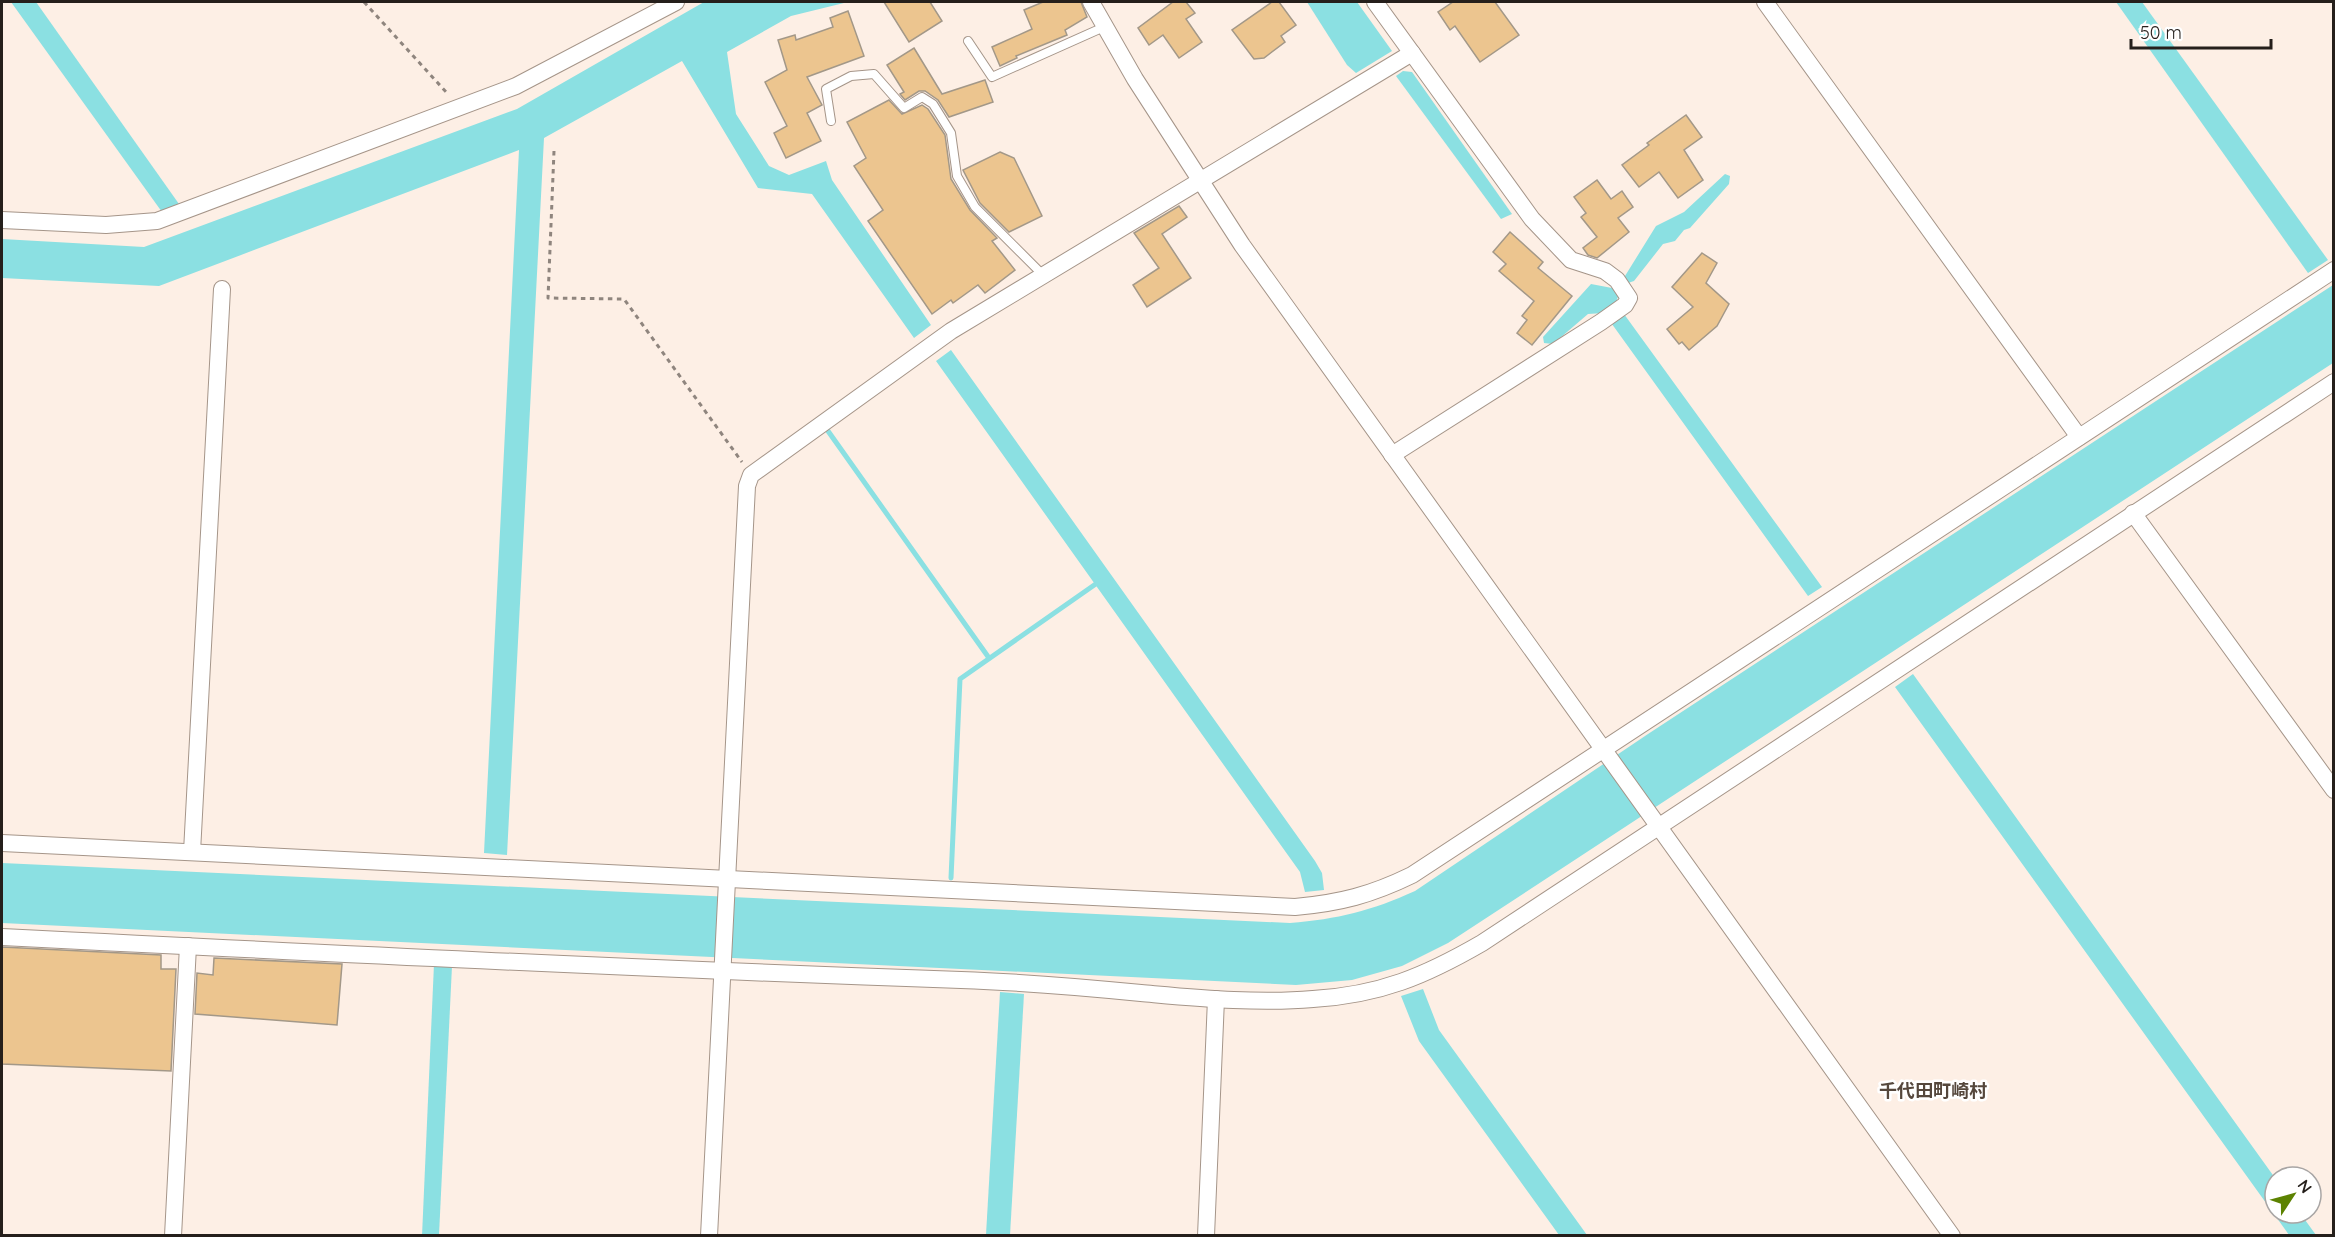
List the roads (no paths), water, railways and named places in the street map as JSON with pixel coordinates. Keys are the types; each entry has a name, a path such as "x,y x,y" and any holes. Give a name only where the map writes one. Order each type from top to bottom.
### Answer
{"street":[{"path":"2,220 106,225 156,221 516,86 676,2"},
{"path":"1091,2 1135,79 1242,245 1952,1236"},
{"path":"1375,2 1532,219 1571,260 1605,271 1622,292 1601,322 1392,455"},
{"path":"1765,2 2079,437"},
{"path":"709,1236 747,486 751,475 951,330 1412,53"},
{"path":"2,843 726,884 1295,907 1337,903 1374,893 1412,875 1605,753 2334,270"},
{"path":"192,852 222,289"},
{"path":"2,937 722,967 1030,983 1216,999 1311,1000 1358,994 1400,984 1436,969 1482,943 1653,820 2334,382"},
{"path":"2133,513 2334,790"},
{"path":"173,1236 188,946"},
{"path":"1206,1236 1216,999"}],"lane":[{"path":"968,41 992,77 1104,27"},
{"path":"831,121 826,89 851,76 874,74 904,108 922,97 933,104 951,133 957,176 975,207 1042,274"}],"water":[{"path":"11,2 36,2 179,204 162,212"},
{"path":"704,2 848,2 791,16 727,52 736,114 769,166 789,175 826,161 832,180 931,325 914,338 812,194 758,188 682,61 544,138 507,855 484,853 519,150 159,286 2,278 2,239 144,247 517,109"},
{"path":"1307,2 1357,2 1392,51 1356,73 1347,65"},
{"path":"2116,2 2142,2 2328,260 2308,273"},
{"path":"1403,71 1412,72 1512,214 1501,219 1396,76"},
{"path":"1725,174 1730,176 1729,184 1690,228 1684,230 1675,241 1663,244 1634,281 1624,287 1616,303 1822,587 1808,596 1604,313 1588,314 1553,344 1544,343 1543,337 1591,284 1612,288 1625,276 1656,226 1684,212"},
{"path":"2333,285 2333,363 1448,943 1402,966 1352,980 1296,985 2,923 2,863 1290,923 1354,913 1415,891 1648,734"},
{"path":"951,350 1315,861 1322,873 1324,890 1305,892 1300,872 936,361"},
{"path":"1913,674 2266,1165 2263,1165 2263,1199 1895,687"},
{"path":"434,964 452,966 439,1235 422,1236"},
{"path":"1423,989 1439,1030 1587,1235 1559,1235 1419,1041 1401,996"},
{"path":"1000,992 1024,994 1010,1235 986,1235"},
{"path":"2282,1225 2309,1225 2316,1235 2289,1235"}],"waterway":[{"path":"828,431 989,658"},
{"path":"951,878 960,679 1100,581"}],"district":[{"name":"千代田町崎村","path":"1933,1091"}]}
